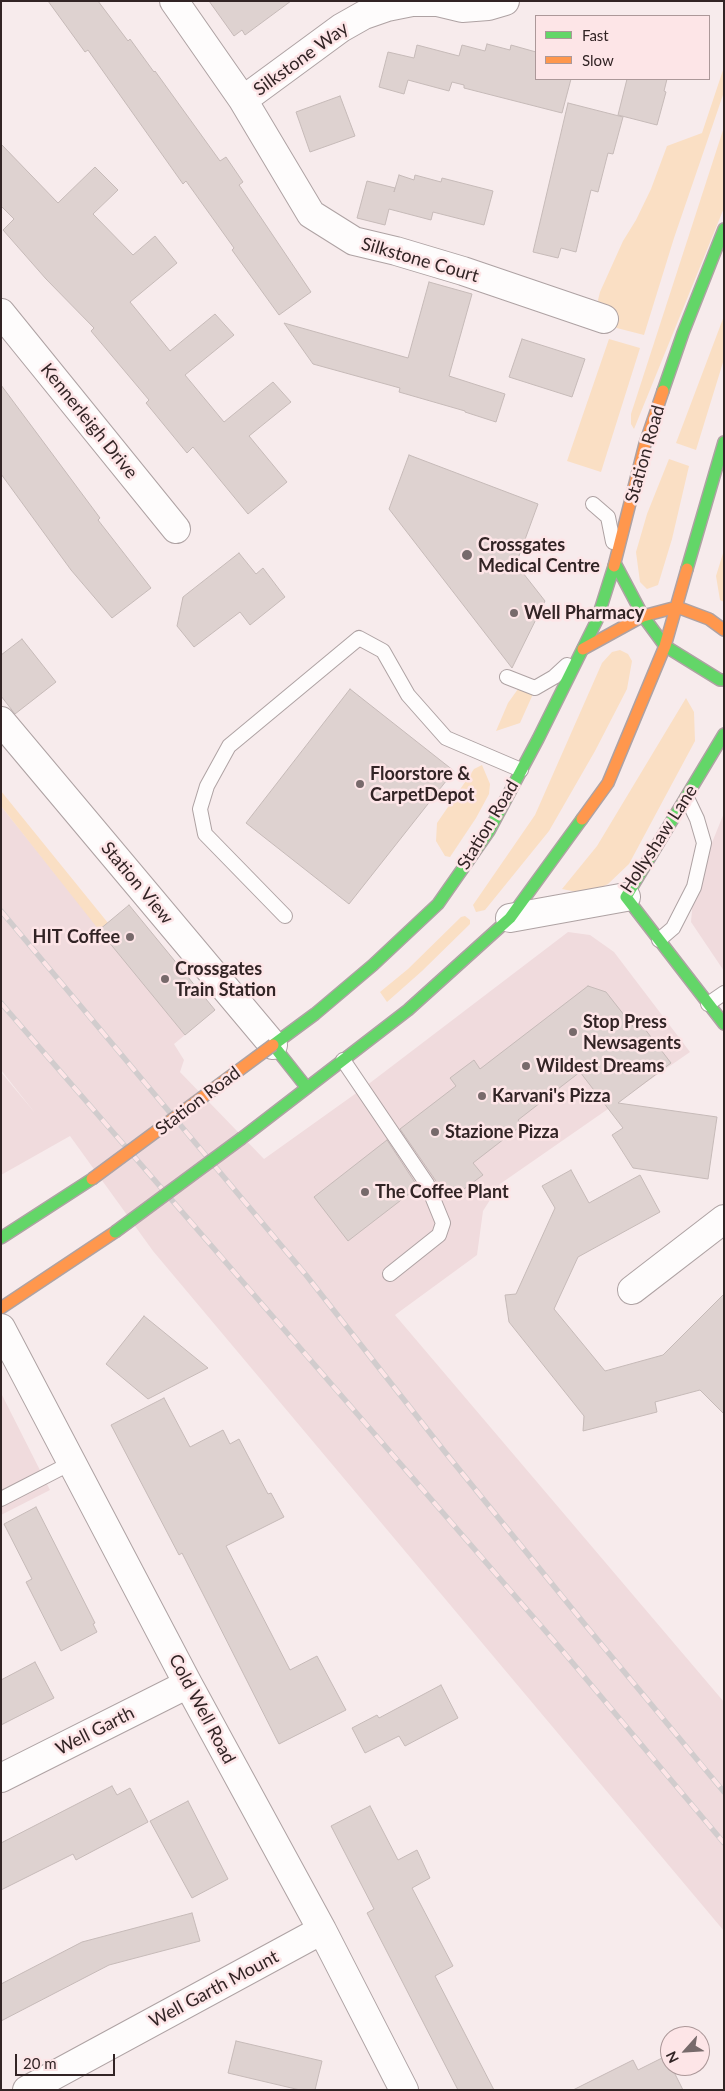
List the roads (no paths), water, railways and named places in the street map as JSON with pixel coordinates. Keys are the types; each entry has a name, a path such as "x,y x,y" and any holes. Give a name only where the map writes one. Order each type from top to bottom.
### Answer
{"main road":[{"name":"Station Road","path":"1,1238 92,1179 315,1014 373,965 438,904 489,831 598,620 615,563 645,444 683,333 724,229"},
{"path":"1,1308 115,1232 242,1138 408,1010 510,918 608,783 665,646 724,442"},
{"path":"615,563 643,616 665,646 720,680 724,680"},
{"path":"583,649 610,632 643,616 677,606 709,619 724,630"},
{"name":"Hollyshaw Lane","path":"626,897 724,734"},
{"path":"626,897 724,1024"},
{"path":"273,1046 307,1088"}],"street":[{"name":"Silkstone Court","path":"174,1 243,100 311,214 354,241 396,251 463,271 604,319"},
{"name":"Silkstone Way","path":"243,100 341,28 364,15 387,7 412,2 437,2 462,8 488,6 505,1"},
{"name":"Kennerleigh Drive","path":"1,313 176,529"},
{"name":"Station View","path":"1,721 273,1046"},
{"name":"Hollyshaw Lane","path":"510,918 626,897"},
{"path":"632,1290 724,1219"},
{"name":"Cold Well Road","path":"1,1328 188,1684 322,1930 404,2090"},
{"name":"Well Garth","path":"1,1778 188,1684"},
{"name":"Well Garth Mount","path":"26,2090 322,1930"}],"lane":[{"path":"593,504 608,517 612,532 615,563"},
{"path":"285,916 205,834 200,809 207,786 229,746 359,638 383,651 408,695 446,738 521,770"},
{"path":"507,677 536,688 554,677 583,649"},
{"path":"658,940 674,928 694,887 704,843 687,798"},
{"path":"708,1004 724,993"},
{"path":"343,1060 427,1184 443,1223 439,1234 390,1274"},
{"path":"1,1499 73,1462"}],"railway":[{"path":"1,911 306,1275 445,1452 724,1792"},
{"path":"1,1003 561,1649 724,1843"}],"place":[{"name":"Crossgates Medical Centre","path":"467,555"},
{"name":"Well Pharmacy","path":"514,613"},
{"name":"Floorstore & CarpetDepot","path":"360,784"},
{"name":"HIT Coffee","path":"130,937"},
{"name":"Crossgates Train Station","path":"165,979"},
{"name":"Stop Press Newsagents","path":"573,1032"},
{"name":"Wildest Dreams","path":"526,1066"},
{"name":"Karvani's Pizza","path":"482,1096"},
{"name":"Stazione Pizza","path":"435,1132"},
{"name":"The Coffee Plant","path":"365,1192"}]}
